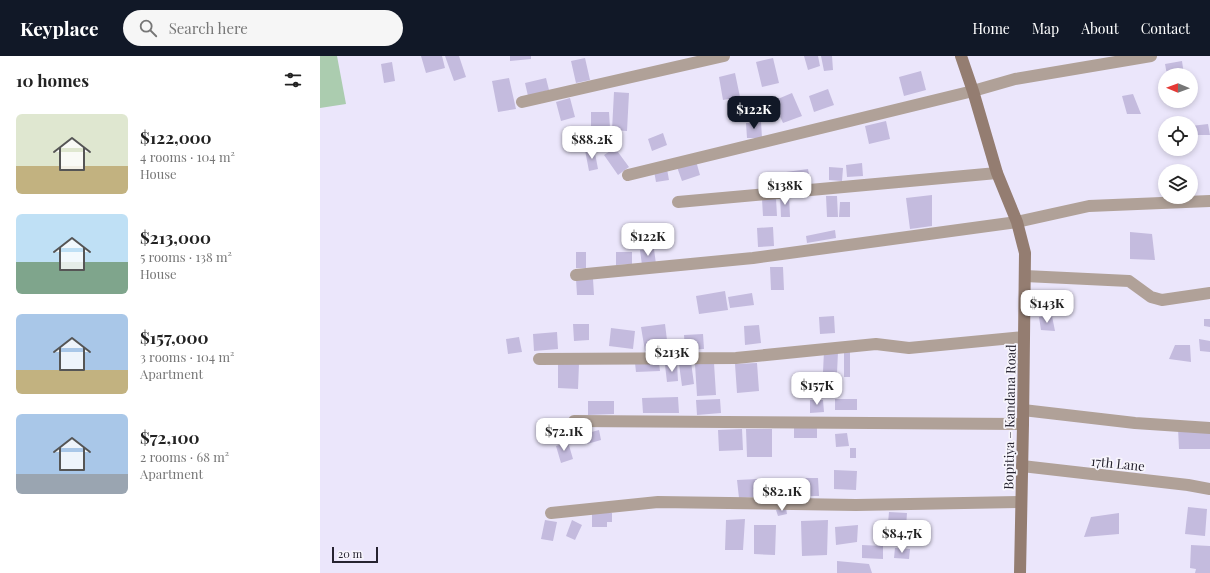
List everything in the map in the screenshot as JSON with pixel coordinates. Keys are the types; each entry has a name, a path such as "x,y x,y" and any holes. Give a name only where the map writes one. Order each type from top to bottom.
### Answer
{"street":[{"path":"522,102 724,56"},
{"name":"Bopitiya – Kandana Road","path":"961,56 1025,253 1020,573"},
{"path":"628,175 973,91 1015,79 1151,56"},
{"path":"678,202 998,172"},
{"path":"576,275 752,258 1016,222 1089,206 1210,201"},
{"path":"1025,276 1129,281 1151,297 1162,300 1210,293"},
{"path":"539,359 736,358 876,344 910,348 1024,337"},
{"path":"1023,410 1135,424 1210,428"},
{"path":"574,421 1023,424"},
{"name":"17th Lane","path":"1022,466 1188,485 1210,489"},
{"path":"551,513 658,502 856,505 1021,502"}],"green space":[{"path":"320,56 337,56 346,104 320,108"}],"building":[{"path":"421,56 442,56 445,68 426,73"},
{"path":"445,56 459,56 466,77 454,81"},
{"path":"510,56 531,56 531,59 510,61"},
{"path":"804,56 818,56 820,66 808,70"},
{"path":"821,56 832,56 833,70 824,71"},
{"path":"585,58 590,80 576,83 571,61"},
{"path":"773,58 779,83 762,87 756,62"},
{"path":"1182,61 1183,68 1166,68 1165,64"},
{"path":"392,62 395,81 384,83 381,64"},
{"path":"921,71 926,90 904,96 899,77"},
{"path":"735,73 740,97 723,100 719,77"},
{"path":"509,78 516,109 498,112 492,81"},
{"path":"546,78 549,90 528,96 525,83"},
{"path":"828,89 834,105 814,112 809,96"},
{"path":"614,92 629,93 627,131 612,130"},
{"path":"792,93 802,116 783,123 773,101"},
{"path":"1133,94 1141,114 1127,114 1122,96"},
{"path":"570,98 575,117 561,121 556,102"},
{"path":"591,112 609,112 610,128 591,128"},
{"path":"886,121 890,139 869,144 865,126"},
{"path":"761,122 762,138 747,138 746,123"},
{"path":"1208,124 1210,135 1198,135 1198,125"},
{"path":"663,133 667,145 652,151 648,139"},
{"path":"594,148 598,169 589,171 585,150"},
{"path":"615,148 629,167 618,175 604,155"},
{"path":"696,161 700,175 682,181 677,167"},
{"path":"862,163 863,176 847,177 846,165"},
{"path":"829,167 843,168 842,181 829,180"},
{"path":"667,169 669,180 656,182 654,171"},
{"path":"808,169 810,180 787,183 786,172"},
{"path":"780,195 789,195 790,217 781,217"},
{"path":"932,195 932,226 910,229 906,198"},
{"path":"826,196 837,196 838,217 827,217"},
{"path":"776,198 777,216 763,216 762,199"},
{"path":"840,202 850,202 850,217 839,217"},
{"path":"773,227 774,246 758,247 757,228"},
{"path":"835,230 836,238 807,243 806,236"},
{"path":"1130,232 1152,234 1155,260 1130,259"},
{"path":"654,249 656,264 642,265 640,250"},
{"path":"576,252 586,252 586,268 576,268"},
{"path":"616,252 632,252 632,264 616,265"},
{"path":"770,267 783,267 784,290 771,290"},
{"path":"576,279 593,279 594,295 577,295"},
{"path":"725,291 728,310 699,314 696,296"},
{"path":"752,293 754,305 730,308 728,297"},
{"path":"834,316 835,333 820,334 819,317"},
{"path":"1052,316 1055,331 1041,330 1039,317"},
{"path":"1204,319 1210,319 1210,327 1204,326"},
{"path":"573,324 589,324 589,340 574,341"},
{"path":"665,324 668,348 645,351 641,327"},
{"path":"759,325 761,343 745,345 744,326"},
{"path":"611,328 635,331 633,349 609,346"},
{"path":"557,332 558,349 534,351 533,334"},
{"path":"703,334 704,349 685,350 684,335"},
{"path":"519,337 522,352 508,354 506,339"},
{"path":"1199,339 1210,341 1210,352 1200,351"},
{"path":"1175,345 1190,345 1191,362 1169,359"},
{"path":"844,350 850,350 850,377 844,377"},
{"path":"824,351 838,352 837,373 823,372"},
{"path":"691,362 694,384 682,386 679,364"},
{"path":"635,363 659,363 660,371 636,372"},
{"path":"677,363 678,381 667,382 665,365"},
{"path":"714,363 716,395 697,396 695,364"},
{"path":"757,363 759,391 737,393 735,364"},
{"path":"558,364 579,364 578,389 558,388"},
{"path":"678,397 679,413 643,413 642,398"},
{"path":"720,399 721,413 697,415 696,400"},
{"path":"835,399 857,399 857,410 835,410"},
{"path":"810,400 823,400 824,412 810,413"},
{"path":"588,401 614,401 614,414 588,415"},
{"path":"817,427 817,438 794,438 794,428"},
{"path":"1178,428 1210,433 1210,449 1179,449"},
{"path":"742,429 743,450 719,451 718,430"},
{"path":"746,429 772,429 772,457 747,457"},
{"path":"599,430 601,440 587,444 584,434"},
{"path":"847,433 849,446 836,447 835,434"},
{"path":"568,442 573,459 561,463 556,446"},
{"path":"850,448 856,448 856,458 850,458"},
{"path":"834,470 857,471 856,490 834,489"},
{"path":"805,478 818,478 819,496 805,496"},
{"path":"757,479 758,489 753,489 754,497 739,498 737,480"},
{"path":"768,487 782,488 782,497 768,497"},
{"path":"1188,507 1207,509 1205,536 1185,534"},
{"path":"786,508 787,514 778,516 776,510"},
{"path":"889,512 907,513 905,542 893,541 893,535 887,534"},
{"path":"592,513 612,513 612,522 607,522 607,527 592,527"},
{"path":"1119,513 1119,534 1084,537 1091,517"},
{"path":"745,519 743,550 725,550 726,520"},
{"path":"545,520 557,522 553,541 541,539"},
{"path":"572,520 582,525 575,540 566,536"},
{"path":"828,520 827,555 802,556 801,521"},
{"path":"754,525 776,525 775,555 754,554"},
{"path":"858,525 857,542 836,545 835,527"},
{"path":"862,545 883,546 883,559 862,558"},
{"path":"1191,545 1210,546 1210,573 1195,573 1196,569 1190,568"},
{"path":"895,548 910,549 909,559 894,558"},
{"path":"837,561 869,564 872,573 837,573"}]}
